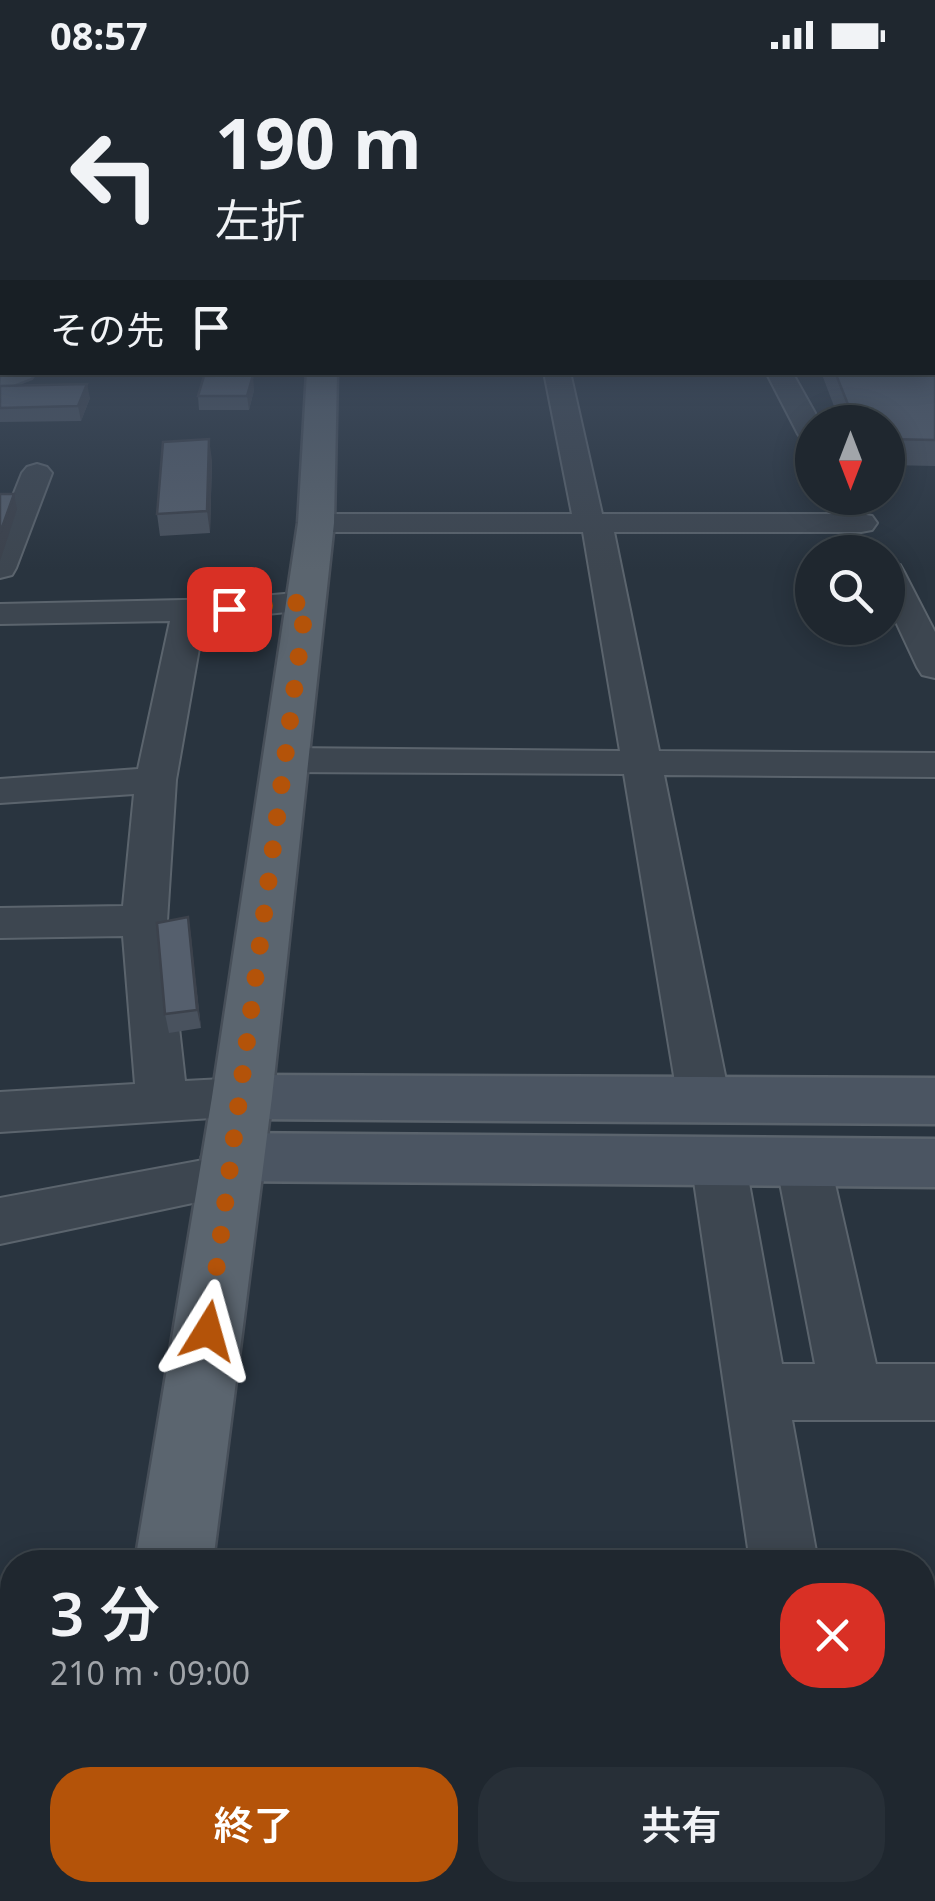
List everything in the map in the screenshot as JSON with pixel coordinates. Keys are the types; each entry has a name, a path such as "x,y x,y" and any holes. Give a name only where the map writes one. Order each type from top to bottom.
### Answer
{"main road":[{"path":"176,1550 242,1097 316,523 321,399"}],"street":[{"path":"564,399 644,763 704,1100"},
{"path":"0,568 37,473"},
{"path":"316,523 593,523 795,513"},
{"path":"0,614 189,610 306,602"},
{"path":"905,606 935,667"},
{"path":"162,1102 144,921 156,780 189,610"},
{"path":"286,760 935,765"},
{"path":"0,792 156,780"},
{"path":"0,924 144,921"},
{"path":"0,1112 242,1097 935,1101"},
{"path":"718,1162 782,1550"},
{"path":"802,1162 851,1392"},
{"path":"0,1220 232,1167 935,1163"},
{"path":"756,1392 935,1392"}],"building":[{"path":"0,399 81,399 78,406 0,408"},
{"path":"846,399 935,399 935,440 905,439 905,405 848,405"},
{"path":"209,439 207,511 157,514 163,442"},
{"path":"0,494 14,494 0,533"},
{"path":"188,917 197,1010 165,1014 157,923"}],"route":[{"path":"208,1331 306,602 229,609"}]}
